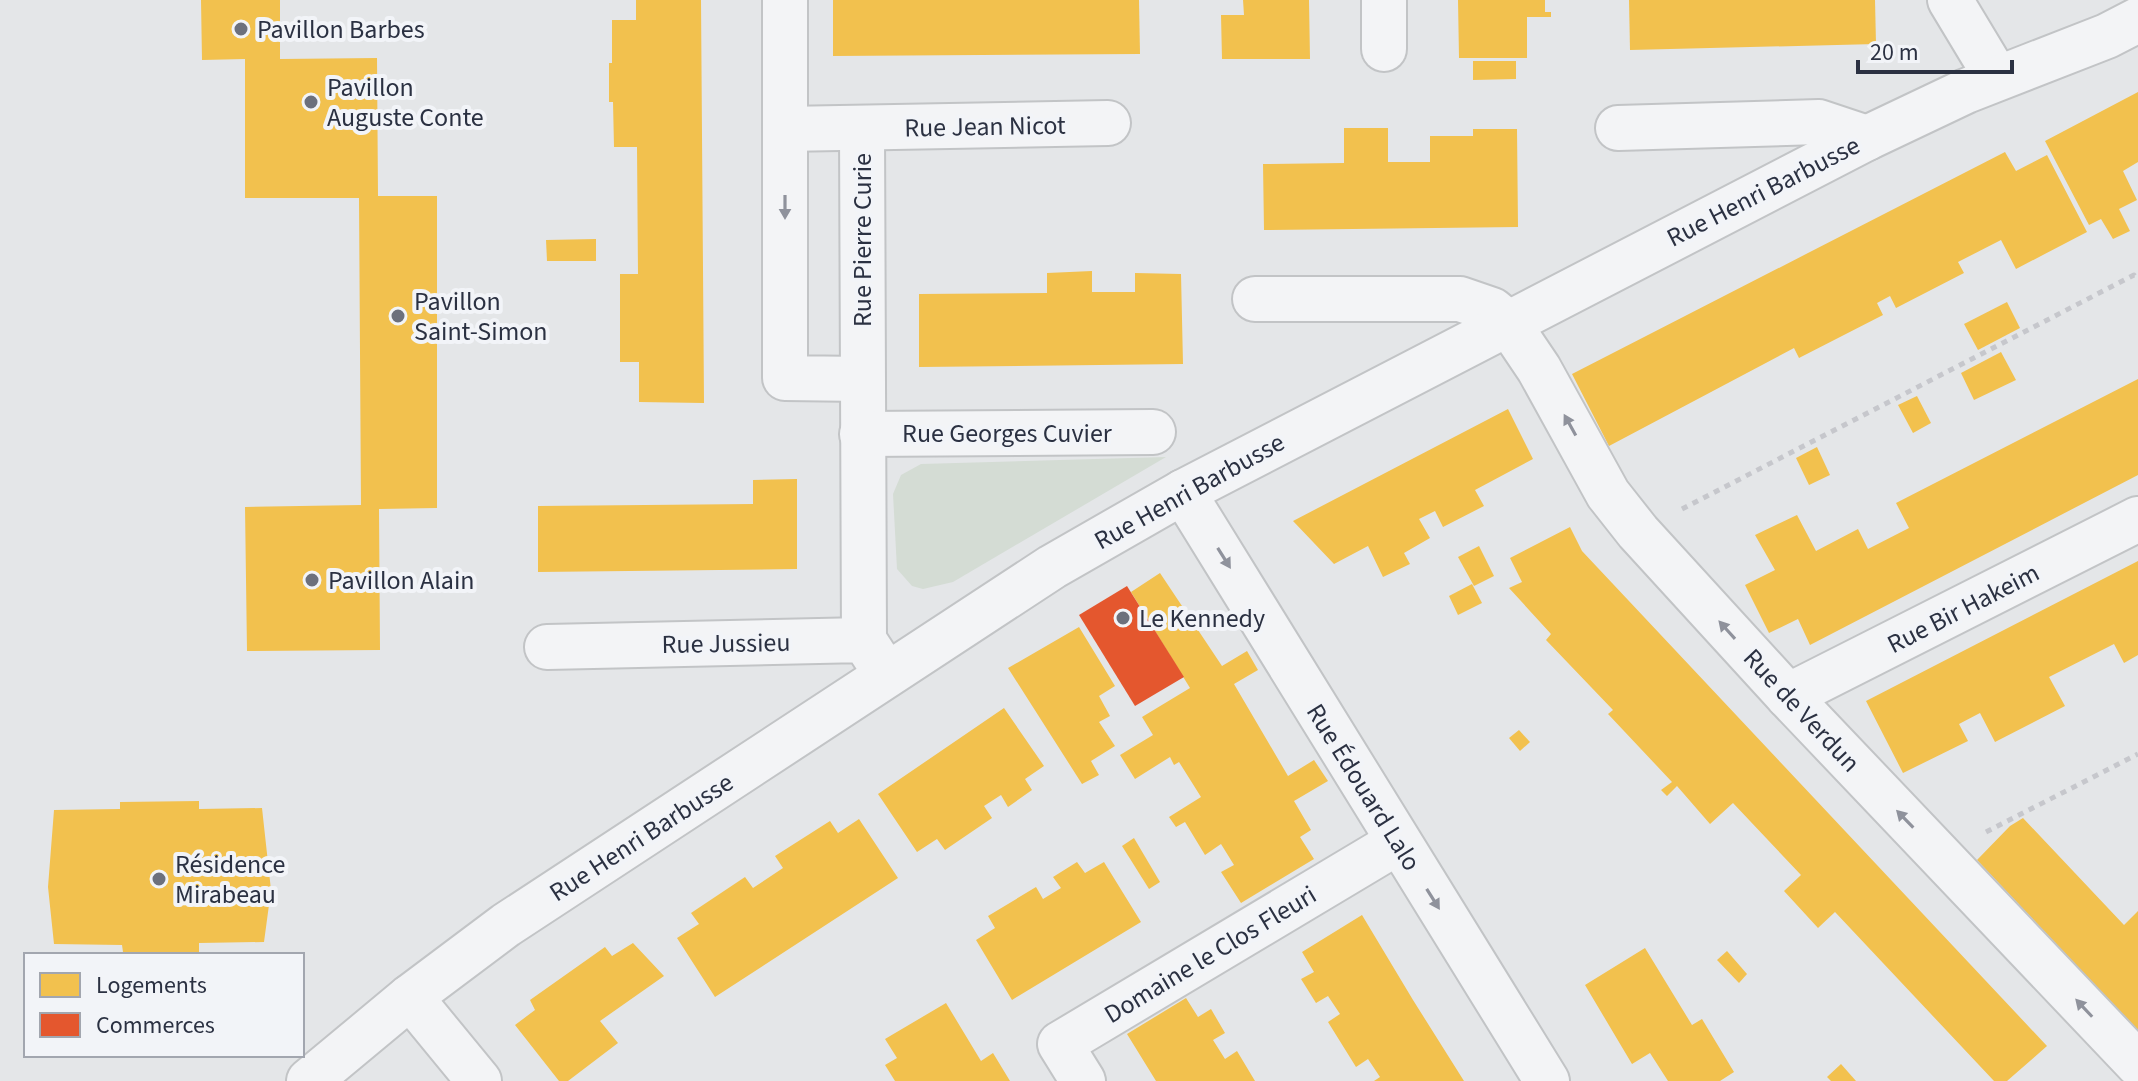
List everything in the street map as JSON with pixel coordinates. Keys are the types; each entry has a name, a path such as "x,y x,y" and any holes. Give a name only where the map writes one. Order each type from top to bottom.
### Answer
{"street":[{"path":"785,0 785,378 862,379"},
{"path":"1384,0 1384,49"},
{"path":"1950,0 1997,78"},
{"name":"Rue Henri Barbusse","path":"309,1081 410,997 506,925 875,657 1052,567 1183,492 1867,138 1997,78 2095,41 2138,20"},
{"path":"1618,128 1819,122 1867,138"},
{"name":"Rue Jean Nicot","path":"862,129 1108,123"},
{"name":"Rue Pierre Curie","path":"785,129 862,129 862,434 875,657"},
{"path":"1255,299 1460,299 1492,310 1508,323"},
{"name":"Rue de Verdun","path":"1508,323 1539,369 1608,494 1638,532 1788,696 2138,1064"},
{"name":"Rue Georges Cuvier","path":"862,434 1153,432"},
{"name":"Rue Édouard Lalo","path":"1183,492 1547,1081"},
{"name":"Rue Bir Hakeim","path":"1788,696 2138,519"},
{"name":"Rue Jussieu","path":"547,647 875,657"},
{"name":"Domaine le Clos Fleuri","path":"1083,1081 1060,1044 1398,842"},
{"path":"410,997 479,1081"}],"path":[{"path":"1638,532 2134,275 2138,280"},
{"path":"1940,856 2138,754"}],"shaded area":[{"path":"1166,457 953,582 923,589 912,586 897,569 893,494 901,475 921,464"}],"building: Logements":[{"path":"201,0 280,0 280,59 377,58 378,196 437,196 437,508 379,509 380,650 247,651 245,507 361,505 359,198 245,198 245,59 202,60"},
{"path":"636,0 701,0 704,403 639,402 639,362 620,362 620,274 638,274 637,147 614,147 609,63 612,63 612,20 636,20"},
{"path":"833,0 1139,0 1140,54 833,56"},
{"path":"1243,0 1309,0 1310,59 1222,59 1221,15 1244,15"},
{"path":"1458,0 1545,0 1545,12 1551,12 1551,17 1527,17 1527,58 1459,58"},
{"path":"1629,0 1875,0 1876,44 1630,50"},
{"path":"1473,61 1516,61 1516,79 1473,80"},
{"path":"2138,92 2138,162 2123,171 2137,200 2119,209 2130,231 2113,239 2101,219 2089,225 2045,141"},
{"path":"1344,128 1388,128 1388,162 1430,162 1430,136 1473,136 1473,129 1517,129 1518,227 1264,230 1263,164 1344,163"},
{"path":"2005,152 2016,171 2047,155 2087,232 2016,269 2001,240 1958,262 1964,273 1896,308 1890,296 1877,303 1883,315 1799,358 1794,348 1609,446 1572,374"},
{"path":"596,239 596,261 547,261 546,240"},
{"path":"1092,271 1092,292 1135,292 1135,273 1181,274 1183,364 919,367 919,294 1047,293 1047,273"},
{"path":"2007,302 2020,328 1978,350 1964,324"},
{"path":"2001,352 2016,380 1974,400 1961,373"},
{"path":"2138,379 2138,475 1810,645 1798,619 1769,633 1745,585 1775,570 1755,535 1797,515 1816,551 1858,529 1868,549 1909,528 1896,503"},
{"path":"1917,396 1931,423 1913,433 1898,405"},
{"path":"1508,409 1533,459 1475,490 1484,506 1443,527 1435,511 1419,519 1430,538 1404,553 1410,564 1383,577 1368,546 1334,564 1293,521"},
{"path":"1817,447 1830,475 1809,485 1796,458"},
{"path":"797,479 797,569 538,572 538,506 753,504 753,480"},
{"path":"1570,527 1582,551 2047,1046 2007,1081 1994,1081 1835,912 1818,928 1784,891 1801,875 1733,803 1710,824 1677,786 1667,796 1661,790 1672,782 1608,714 1613,710 1546,640 1551,634 1509,588 1522,582 1510,558"},
{"path":"1479,546 1494,576 1474,586 1458,557"},
{"path":"2138,561 2138,655 2124,663 2114,644 2049,677 2065,706 1995,742 1980,713 1959,724 1968,741 1903,773 1866,701"},
{"path":"1160,573 1222,666 1247,651 1258,670 1234,684 1288,776 1314,760 1328,781 1294,801 1311,830 1300,837 1314,859 1241,903 1221,872 1234,865 1221,844 1205,855 1185,822 1176,827 1169,817 1201,797 1179,762 1174,765 1170,757 1135,779 1120,755 1153,735 1142,717 1190,688 1131,592"},
{"path":"1472,584 1482,603 1458,615 1449,596"},
{"path":"1079,627 1115,686 1099,696 1110,716 1099,722 1115,746 1091,761 1099,775 1082,784 1008,668"},
{"path":"1004,708 1044,766 1025,779 1032,790 1008,807 1001,795 984,806 992,818 945,850 937,839 917,852 878,794"},
{"path":"1519,730 1530,742 1520,751 1509,738"},
{"name":"Résidence Mirabeau","path":"199,801 199,809 262,808 271,890 264,942 199,943 199,952 123,952 122,945 54,944 48,887 54,810 120,809 120,802"},
{"path":"2023,818 2124,925 2138,911 2138,1031 1977,860 2010,826"},
{"path":"859,819 898,878 715,997 677,938 699,924 691,913 745,877 753,888 783,868 775,856 830,821 838,833"},
{"path":"1134,838 1160,882 1149,889 1122,846"},
{"path":"1077,862 1085,873 1104,862 1141,922 1012,1000 976,940 995,928 988,916 1036,887 1043,899 1061,888 1053,877"},
{"path":"1362,915 1464,1081 1374,1081 1380,1077 1368,1059 1356,1067 1328,1022 1340,1014 1328,996 1316,1003 1301,979 1314,972 1302,952"},
{"path":"633,943 664,976 600,1021 618,1043 568,1081 559,1081 515,1025 535,1010 530,1000 605,947 612,956"},
{"path":"1645,948 1692,1025 1702,1019 1734,1072 1720,1081 1668,1081 1650,1053 1632,1064 1585,985"},
{"path":"1727,951 1747,974 1739,983 1717,960"},
{"path":"1186,998 1198,1017 1211,1009 1225,1033 1213,1040 1225,1059 1237,1051 1255,1081 1156,1081 1127,1034"},
{"path":"946,1003 981,1061 993,1053 1010,1081 895,1081 885,1065 897,1058 885,1039"},
{"path":"1841,1064 1856,1081 1831,1081 1827,1077"}],"building: Commerces":[{"path":"1127,586 1184,677 1135,706 1079,615"}],"place":[{"name":"Pavillon Barbes","path":"241,29"},
{"name":"Pavillon Auguste Conte","path":"311,102"},
{"name":"Pavillon Saint-Simon","path":"398,316"},
{"name":"Pavillon Alain","path":"312,580"},
{"name":"Le Kennedy","path":"1123,618"},
{"name":"Résidence Mirabeau","path":"159,879"}]}
